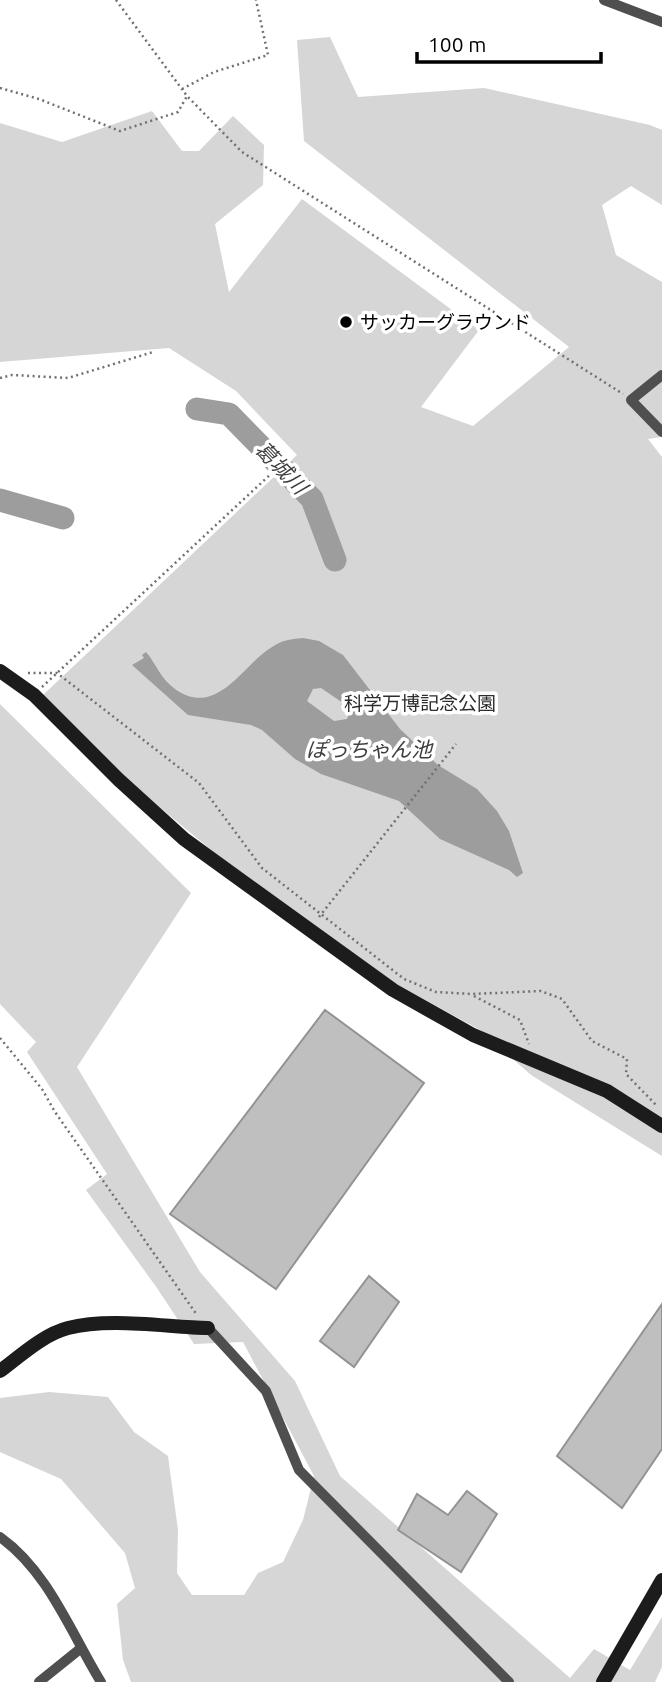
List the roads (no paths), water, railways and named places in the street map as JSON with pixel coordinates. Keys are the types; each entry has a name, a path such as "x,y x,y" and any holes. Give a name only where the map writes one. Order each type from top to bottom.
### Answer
{"street":[{"path":"604,0 662,22"},
{"path":"662,375 631,400 662,432"},
{"path":"0,671 34,695 157,816 310,931 430,1013 607,1091 662,1126"},
{"path":"0,1371 67,1328 100,1324 208,1328 266,1391 299,1470 509,1682"},
{"path":"0,1537 27,1559 43,1580 101,1682"},
{"path":"603,1682 662,1580"},
{"path":"39,1682 80,1649"}],"water":[{"name":"ぽっちゃん池","path":"303,638 319,641 343,655 400,729 438,765 477,789 497,811 509,831 523,873 517,877 509,870 440,839 399,801 321,774 295,759 262,730 251,725 188,715 132,665 144,658 142,655 146,652 162,676 175,689 190,697 204,697 228,686 261,655 276,645","holes":["321,688 346,705 349,714 347,719 334,721 307,701 313,689"]}],"waterway":[{"name":"葛城川","path":"197,409 229,414 312,499 335,560"},
{"name":"葛城川","path":"0,500 63,518"}],"place":[{"name":"サッカーグラウンド","path":"346,322"}],"park label":[{"name":"科学万博記念公園","path":"420,703"}]}
